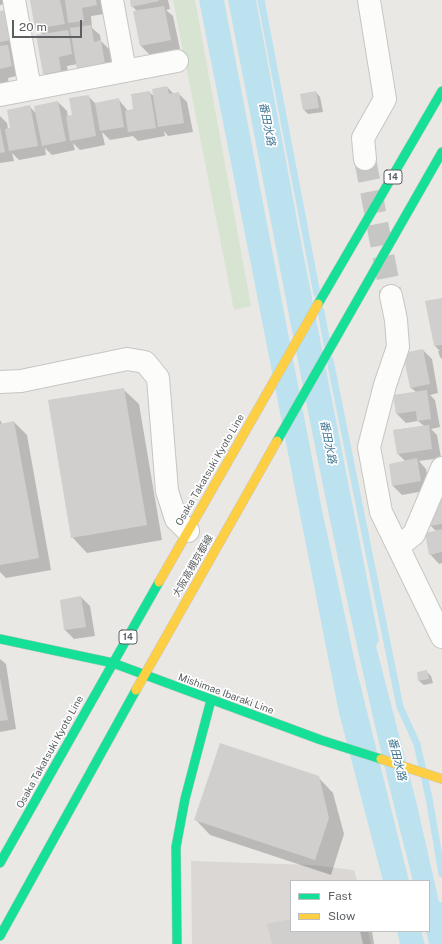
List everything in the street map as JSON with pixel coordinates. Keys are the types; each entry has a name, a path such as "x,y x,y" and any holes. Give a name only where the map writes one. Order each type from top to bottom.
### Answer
{"main road":[{"name":"Osaka Takatsuki Kyoto Line","path":"0,863 256,411 344,263 442,91"},
{"name":"大阪高槻京都線","path":"145,676 442,152"},
{"name":"Mishimae Ibaraki Line","path":"0,639 113,663 321,740 442,779"},
{"path":"0,936 145,676"},
{"path":"177,944 176,846 185,799 211,700"}],"street":[{"path":"14,0 30,89"},
{"path":"112,0 125,71"},
{"path":"365,159 363,138 385,99 369,0"},
{"path":"0,95 177,61"},
{"path":"391,296 396,320 398,347 384,385 369,446 381,512 398,547 433,605 442,637"},
{"path":"0,382 21,381 127,359 145,362 158,378 167,491 176,519 188,531"},
{"path":"398,547 414,534 442,468"}],"shaded area":[{"path":"191,861 312,865 354,870 357,880 290,880 290,932 368,932 371,944 192,944"}],"green space":[{"path":"173,0 195,0 251,306 234,310"}],"water":[{"path":"199,0 224,0 322,510 357,671 409,880 383,880 339,713"},
{"name":"番田水路","path":"228,0 256,0 302,247 379,640 376,646 417,805 439,902 442,902 442,944 429,944 426,932 430,932 430,880 413,880 386,772 337,552 292,332"},
{"path":"397,932 421,932 425,944 400,944"}],"building":[{"path":"30,0 60,0 65,24 35,29"},
{"path":"65,0 96,0 97,5 82,8 84,21 68,23"},
{"path":"130,0 159,0 159,1 131,7"},
{"path":"164,6 171,40 140,46 133,11"},
{"path":"5,10 11,40 0,42 0,11"},
{"path":"91,25 94,42 101,40 105,64 77,69 70,28"},
{"path":"68,30 72,54 59,57 61,71 43,74 36,35"},
{"path":"8,45 12,66 0,69 0,46"},
{"path":"167,86 169,94 179,92 184,123 158,127 152,89"},
{"path":"150,91 156,128 128,132 125,111 133,109 131,94"},
{"path":"316,91 319,108 303,110 300,94"},
{"path":"89,95 96,136 70,141 66,116 72,115 69,98"},
{"path":"119,98 124,127 100,131 95,103"},
{"path":"58,101 66,141 42,146 34,106"},
{"path":"30,105 38,146 9,151 5,129 10,128 7,110"},
{"path":"0,127 5,152 0,153"},
{"path":"442,298 442,345 434,346 425,301"},
{"path":"423,349 430,384 410,388 403,353"},
{"path":"124,388 147,525 71,538 48,400"},
{"path":"427,390 431,419 417,421 416,411 396,414 393,395"},
{"path":"14,421 39,558 0,565 0,424"},
{"path":"429,425 432,449 397,454 393,430"},
{"path":"417,458 421,481 392,486 389,464"},
{"path":"442,481 442,524 429,526"},
{"path":"442,529 442,552 429,555 425,533"},
{"path":"81,596 86,627 64,630 60,600"},
{"path":"427,670 429,679 418,681 417,672"},
{"path":"0,678 8,720 0,721"},
{"path":"220,743 319,776 329,818 315,860 194,820"},
{"path":"290,919 290,932 360,932 363,944 272,944 267,924"}],"waterway":[{"path":"261,0 317,294"},
{"path":"321,311 327,344"},
{"path":"330,360 400,707 417,744 429,798 442,874"}],"tunnel":[{"path":"365,159 391,296"}],"traffic: fast":[{"path":"318,304 442,91"},
{"path":"277,441 442,152"},
{"path":"0,863 159,582"},
{"path":"0,639 113,663 321,740 381,759"},
{"path":"0,936 136,690"},
{"path":"177,944 176,847 185,799 211,700"}],"traffic: slow":[{"path":"159,582 318,304"},
{"path":"136,690 277,441"},
{"path":"381,759 442,779"}]}
